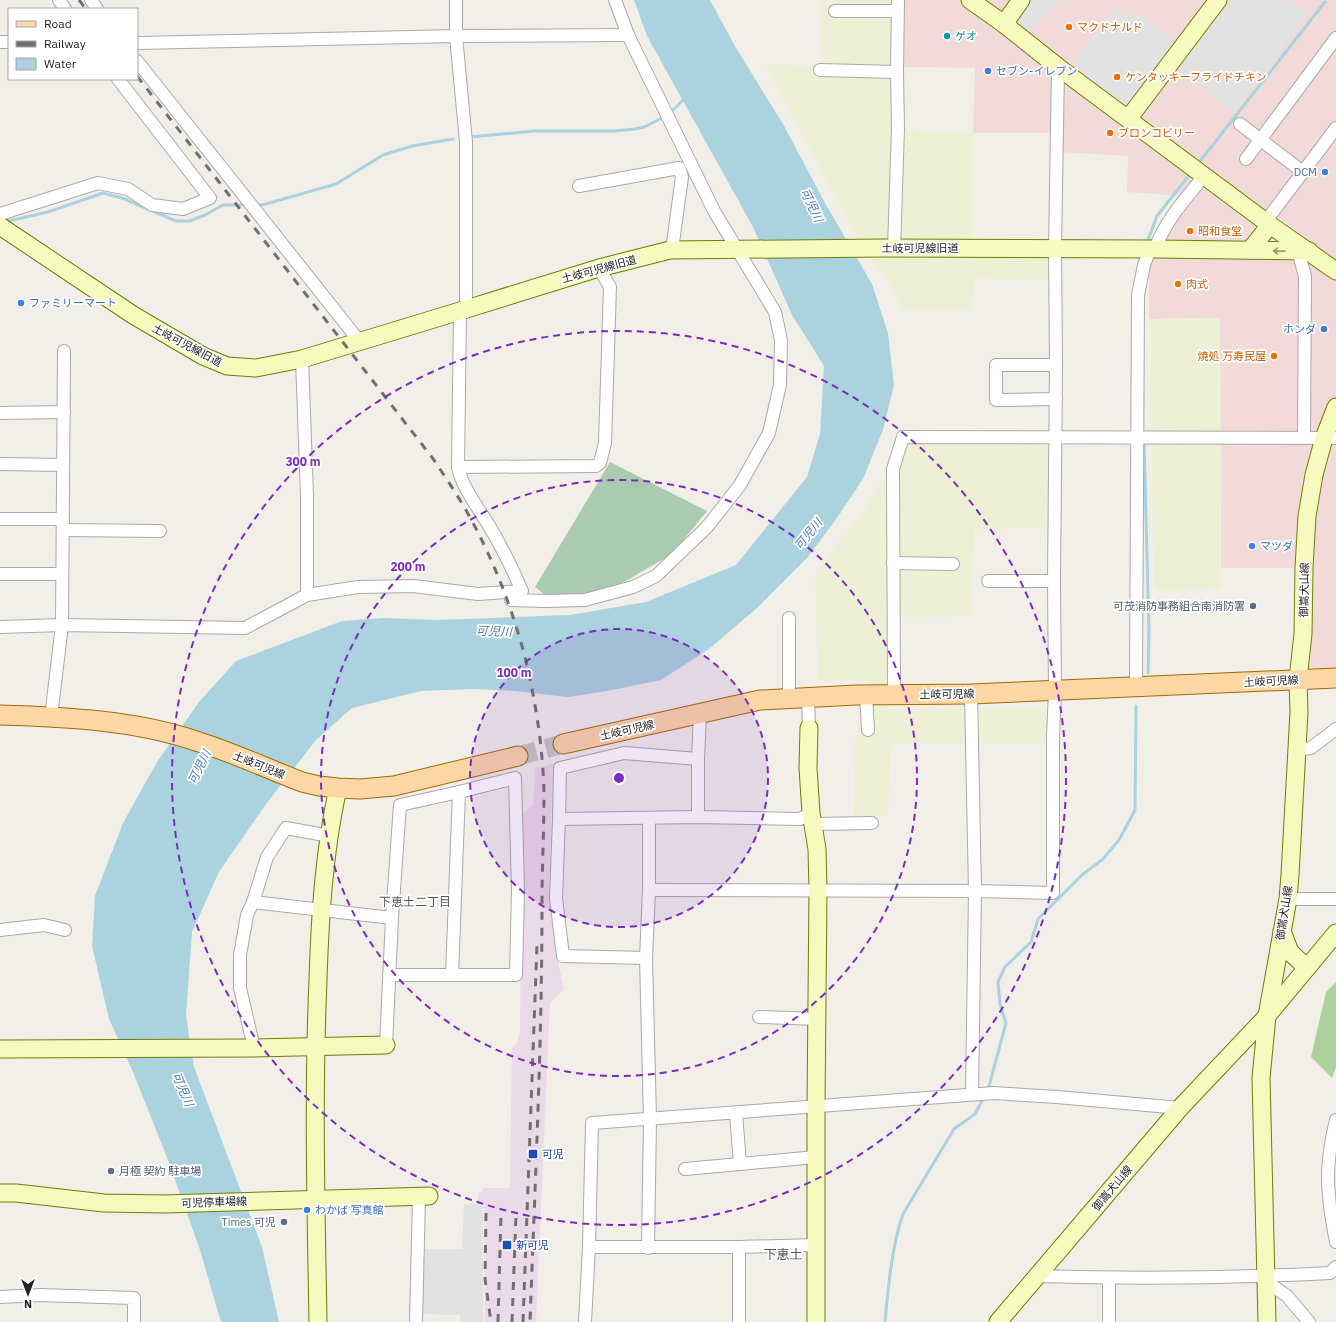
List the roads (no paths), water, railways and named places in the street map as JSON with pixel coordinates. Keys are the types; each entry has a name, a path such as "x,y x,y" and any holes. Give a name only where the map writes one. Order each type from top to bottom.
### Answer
{"main road":[{"name":"土岐可児線","path":"563,744 760,700 866,695 971,694 1055,691 1336,678"},
{"name":"土岐可児線","path":"0,716 52,717 127,725 165,732 199,741 302,782 338,788 360,789 394,786 518,756"}],"street":[{"path":"90,0 96,8"},
{"path":"0,627 62,625 244,628 307,595 358,587 413,586 478,594 522,591 492,531 460,478 458,466 466,142 456,36 456,0"},
{"path":"511,600 585,600 632,587 656,576 707,527 740,485 769,433 780,385 781,340 775,312 714,211 628,35 615,0"},
{"path":"970,0 1004,24 1058,67 1304,251 1336,271"},
{"path":"1004,24 1021,0"},
{"path":"1128,119 1218,0"},
{"path":"835,11 898,5 896,72 898,128 889,248"},
{"path":"138,43 456,36 628,35"},
{"path":"1246,159 1336,38"},
{"path":"138,62 360,342"},
{"path":"649,890 974,891 1053,893 1056,436 1055,249 1058,67"},
{"path":"820,70 896,72"},
{"path":"2,227 98,183 128,189 152,205 183,208 210,198 119,80"},
{"path":"1240,124 1303,172"},
{"path":"1250,250 1303,172 1336,128"},
{"path":"579,186 679,168 682,177 672,250"},
{"path":"1136,687 1138,295 1144,265 1160,236 1170,220 1204,176"},
{"name":"土岐可児線旧道","path":"2,227 133,315 203,356 227,366 256,368 302,359 599,268 672,250 889,248 1304,251"},
{"path":"1304,251 1304,437"},
{"path":"458,466 596,466 600,463 605,443 610,287 599,268"},
{"path":"52,717 62,625 64,351"},
{"path":"302,359 307,496 307,595"},
{"path":"1056,365 996,365 996,400 1056,399"},
{"name":"御嵩犬山線","path":"998,1322 1180,1108 1267,1016 1288,899 1299,712 1298,679 1303,634 1304,568 1307,516 1314,475 1330,438 1336,407"},
{"path":"0,413 64,412"},
{"path":"894,695 893,468 903,437 1056,436 1330,438"},
{"path":"0,464 63,465"},
{"path":"0,519 160,531"},
{"path":"893,563 953,564"},
{"path":"0,574 62,574"},
{"path":"988,581 1054,581"},
{"path":"789,699 790,618"},
{"path":"971,694 974,891 972,1094"},
{"path":"866,695 868,730"},
{"path":"808,697 808,768 812,819 817,849 818,890 816,1322"},
{"path":"698,817 700,714"},
{"path":"1297,750 1311,748 1336,729"},
{"path":"646,958 563,956 556,898 560,768 624,753 698,759"},
{"path":"0,1049 254,1048 386,1045 389,975 392,918 400,805 515,778 518,890 516,975 389,975"},
{"path":"318,1322 315,1047 321,909 330,836 338,788"},
{"path":"452,975 459,792"},
{"path":"559,819 698,817 812,819 872,823"},
{"path":"648,1248 650,1119 646,958 649,890 649,818"},
{"path":"254,1048 240,988 240,955 247,915 253,902 267,857 286,828 330,836"},
{"path":"1288,899 1336,899"},
{"path":"253,902 392,918"},
{"path":"0,930 44,925 65,930"},
{"path":"1282,930 1290,952 1307,968"},
{"path":"1267,1322 1261,1078 1267,1016 1336,933"},
{"path":"759,1017 817,1019"},
{"path":"584,1322 589,1247 592,1124 994,1092 1057,1096 1180,1108"},
{"path":"736,1113 740,1164"},
{"path":"1335,1125 1329,1159 1328,1196 1336,1242"},
{"path":"685,1169 816,1157"},
{"name":"可児停車場線","path":"0,1193 16,1193 104,1202 164,1204 424,1196"},
{"path":"416,1322 424,1196"},
{"path":"589,1247 648,1248 817,1245"},
{"path":"739,1247 739,1322"},
{"path":"1037,1276 1109,1279 1266,1279 1330,1273 1336,1267"},
{"path":"1109,1279 1109,1322"},
{"path":"1266,1279 1287,1296 1309,1322"},
{"path":"0,1297 40,1295 134,1298 134,1322"}],"water":[{"name":"可児川","path":"634,0 710,0 736,48 783,124 825,203 872,284 888,333 894,385 883,430 863,479 837,518 807,558 757,608 709,649 661,680 568,697 515,691 474,689 421,691 352,708 316,740 266,804 219,872 192,932 186,1015 194,1067 262,1247 279,1322 221,1322 200,1250 168,1160 133,1072 109,1019 92,946 95,896 123,823 157,762 199,702 236,661 342,621 383,618 439,620 570,615 646,602 736,565 807,477 820,434 824,366 792,315 753,227 647,36"}],"waterway":[{"path":"1201,160 1325,2"},
{"path":"669,114 685,98"},
{"path":"469,137 534,131 615,131 635,129 644,127 664,117"},
{"path":"257,205 262,205 336,184 383,155 412,146 453,139"},
{"path":"1148,240 1157,216 1190,174"},
{"path":"4,222 48,212 103,193 122,198 176,221 190,221 223,205 247,205"},
{"path":"1144,442 1149,630 1148,673"},
{"path":"988,1090 1006,1023 1000,1004 998,982 1005,967 1031,942 1038,919 1083,874 1102,860 1119,840 1135,810 1136,706"},
{"path":"885,1322 893,1253 903,1214 954,1129 975,1114 984,1097"}],"tunnel":[{"path":"518,756 563,744"}],"railway":[{"path":"79,0 85,8"},
{"path":"138,77 434,460 467,512 494,566 521,642 536,710 541,743 544,793 540,1061 530,1322"},
{"path":"523,1322 537,944"},
{"path":"486,1213 485,1279 491,1322"},
{"path":"498,1322 501,1214"},
{"path":"512,1322 516,1215"}],"place":[{"name":"マクドナルド","path":"1069,27"},
{"name":"ゲオ","path":"947,36"},
{"name":"セブン-イレブン","path":"988,71"},
{"name":"ケンタッキーフライドチキン","path":"1117,77"},
{"name":"ブロンコビリー","path":"1110,133"},
{"name":"DCM","path":"1325,172"},
{"name":"昭和食堂","path":"1190,231"},
{"name":"肉式","path":"1178,284"},
{"name":"ファミリーマート","path":"21,303"},
{"name":"ホンダ","path":"1324,329"},
{"name":"焼処 万寿民屋","path":"1274,356"},
{"name":"マツダ","path":"1252,546"},
{"name":"可茂消防事務組合南消防署","path":"1253,606"},
{"name":"可児","path":"533,1154"},
{"name":"月極 契約 駐車場","path":"111,1171"},
{"name":"わかば 写真館","path":"307,1210"},
{"name":"Times 可児","path":"284,1222"},
{"name":"新可児","path":"507,1245"}],"district":[{"name":"下恵土二丁目","path":"415,901"},
{"name":"下恵土","path":"783,1254"}]}
